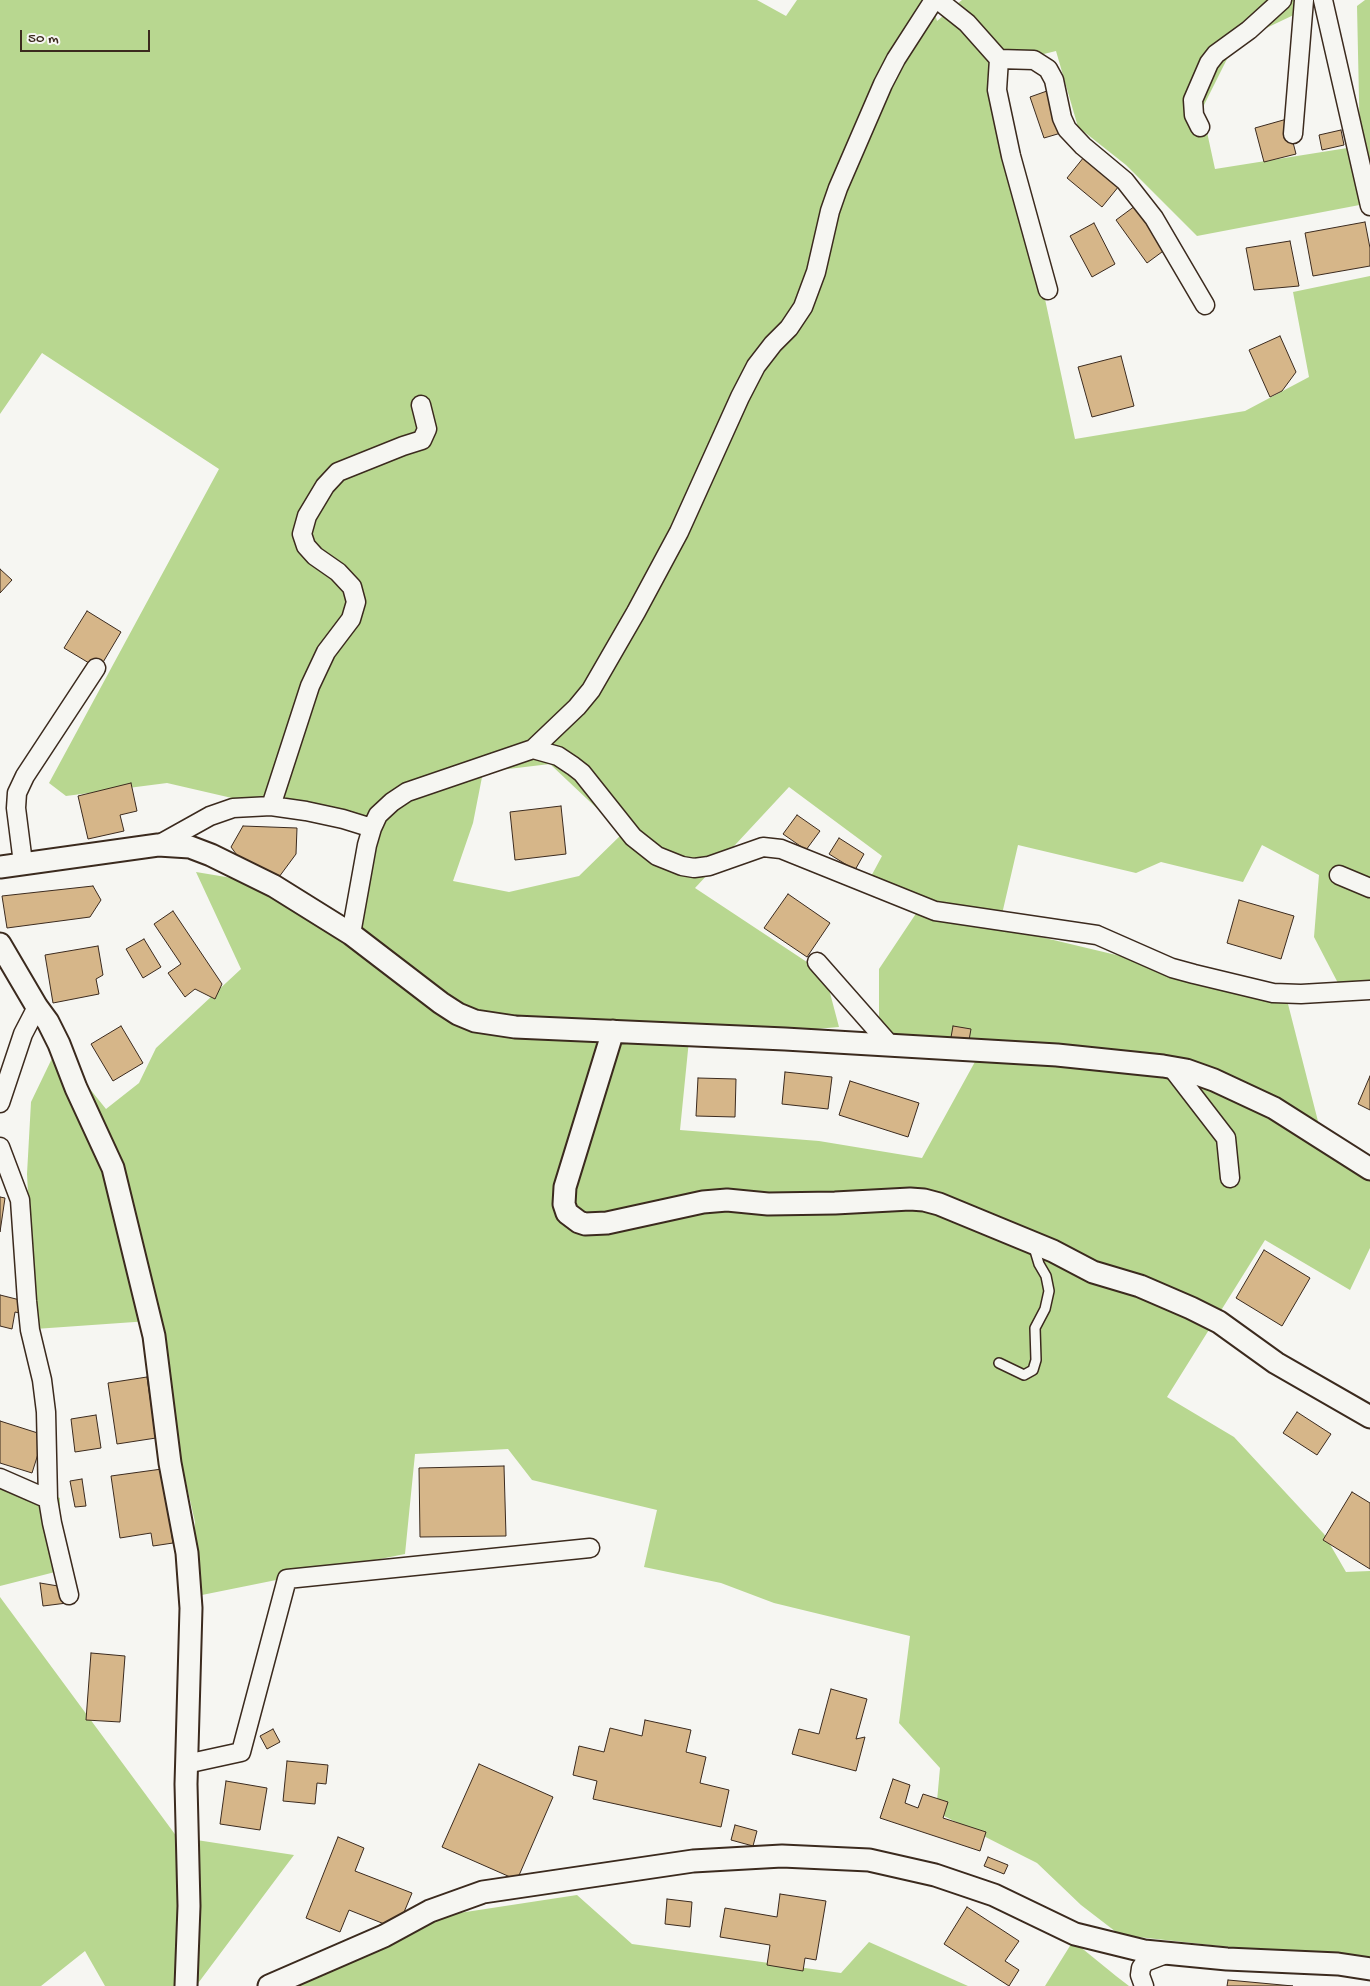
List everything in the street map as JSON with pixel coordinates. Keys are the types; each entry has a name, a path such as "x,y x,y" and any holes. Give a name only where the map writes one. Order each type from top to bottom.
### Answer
{"street":[{"path":"351,934 366,845 378,815 407,792 533,748 572,712 591,690 679,532 756,366 773,344 789,328 803,308 816,272 830,211 838,188 887,75 934,0"},
{"path":"938,0 967,23 999,60 997,90 1011,156 1048,290"},
{"path":"1200,127 1194,115 1193,100 1209,63 1216,54 1249,30 1282,0"},
{"path":"1293,134 1304,0"},
{"path":"1323,0 1370,206"},
{"path":"999,60 1034,60 1048,69 1054,80 1064,124 1083,146 1124,180 1154,218 1205,305"},
{"path":"271,806 310,686 326,652 351,618 356,602 352,587 338,572 315,556 306,546 302,534 307,516 325,486 338,472 422,440 427,429 421,405"},
{"path":"23,863 16,808 17,793 25,776 96,668"},
{"path":"533,748 558,756 582,773 633,837 657,856 682,866 694,868 709,866 763,847 780,849 935,911 1097,935 1172,968 1229,983 1281,994 1370,990"},
{"path":"158,845 210,816 233,808 271,806 343,819 372,828"},
{"path":"0,867 158,845 190,847 211,854 274,886 351,934 441,1003 458,1014 475,1021 515,1027 785,1039 1057,1055 1120,1060 1172,1068 1214,1080 1274,1108 1370,1169"},
{"path":"1339,874 1370,888"},
{"path":"0,944 37,1007 48,1022 113,1168 154,1336 170,1463 187,1553 190,1599 186,1764 189,1906 186,1986"},
{"path":"817,962 891,1046"},
{"path":"0,1103 23,1034 37,1007"},
{"path":"613,1031 565,1187 564,1204 567,1213 579,1222 585,1224 607,1222 703,1202 835,1203 910,1199 939,1204 1032,1242 1093,1272 1140,1286 1191,1308 1219,1322 1276,1363 1370,1417"},
{"path":"1172,1068 1226,1138 1230,1178"},
{"path":"0,1147 20,1200 30,1330 42,1380 46,1412 48,1499 70,1595"},
{"path":"0,1478 48,1499"},
{"path":"186,1764 241,1752 287,1579 590,1548"},
{"path":"269,1986 384,1936 430,1911 482,1892 693,1861 782,1856 869,1860 935,1875 994,1895 1075,1934 1144,1951 1338,1964 1370,1968"},
{"path":"1144,1986 1140,1975 1141,1968 1145,1962 1169,1953"}],"lane":[{"path":"999,1363 1024,1375 1033,1370 1036,1360 1035,1328 1047,1302 1049,1284 1039,1264 1032,1242"}],"green space":[{"path":"0,0 757,0 786,16 797,0 931,0 937,21 962,0 1325,0 1235,43 1202,109 1215,169 1360,146 1357,6 1365,0 1370,0 1370,203 1197,236 1126,165 1078,127 1056,51 995,66 1075,439 1245,411 1309,377 1293,292 1370,276 1370,988 1339,985 1314,937 1319,875 1262,845 1243,882 1161,862 1136,873 1018,845 999,927 1133,959 1288,1004 1321,1133 1370,1172 1370,1248 1350,1290 1265,1240 1167,1397 1234,1437 1324,1534 1346,1572 1370,1571 1370,1966 1292,1954 1120,1935 1081,1905 1037,1863 936,1812 940,1768 899,1723 910,1636 774,1603 721,1583 644,1567 657,1510 532,1480 508,1449 415,1454 405,1554 192,1597 195,1522 149,1321 35,1329 27,1174 31,1102 57,1048 106,1109 139,1083 156,1048 241,969 196,872 274,885 347,927 366,829 167,783 66,796 49,783 219,469 42,353 0,414","holes":["550,764 623,833 579,876 509,892 453,881 473,823 483,772","789,787 882,856 868,882 917,912 879,969 879,1039 982,1049 922,1158 819,1141 680,1130 689,1040 839,1027 825,974 695,888"]},
{"path":"0,1473 60,1498 59,1571 0,1586"},
{"path":"0,1597 177,1837 294,1855 196,1986 105,1986 85,1951 41,1986 0,1986"},
{"path":"577,1895 632,1944 841,1973 869,1942 968,1986 287,1986 446,1915"},
{"path":"1073,1941 1116,1976 1129,1986 1045,1986"}],"building":[{"path":"1047,91 1061,133 1044,138 1030,97"},
{"path":"1287,119 1296,154 1264,162 1255,128"},
{"path":"1341,130 1344,145 1322,150 1319,135"},
{"path":"1084,157 1119,186 1102,207 1067,178"},
{"path":"1135,206 1166,249 1147,263 1116,220"},
{"path":"1365,222 1370,248 1370,266 1313,276 1305,233"},
{"path":"1094,223 1115,264 1092,277 1070,236"},
{"path":"1290,241 1299,286 1254,290 1246,248"},
{"path":"1280,336 1296,372 1282,391 1270,397 1249,350"},
{"path":"1121,356 1134,406 1092,417 1078,367"},
{"path":"0,569 12,580 0,593"},
{"path":"87,611 121,632 99,669 64,648"},
{"path":"131,783 137,811 120,815 124,831 88,839 78,796"},
{"path":"561,806 566,854 515,860 510,812"},
{"path":"797,815 820,831 806,850 783,834"},
{"path":"243,826 297,828 296,854 279,877 242,862 231,847"},
{"path":"839,838 864,854 855,870 829,854"},
{"path":"93,886 101,900 90,917 7,928 2,896"},
{"path":"788,894 830,923 807,957 764,928"},
{"path":"1239,900 1294,916 1281,959 1227,943"},
{"path":"173,911 222,984 215,999 195,989 185,997 168,973 181,964 154,924"},
{"path":"144,939 161,967 143,978 126,949"},
{"path":"98,946 103,975 96,979 99,994 53,1003 45,955"},
{"path":"121,1026 143,1063 113,1081 91,1044"},
{"path":"953,1026 971,1029 968,1046 950,1043"},
{"path":"785,1072 832,1077 828,1109 782,1104"},
{"path":"1370,1076 1370,1110 1358,1104"},
{"path":"698,1078 736,1079 735,1117 696,1116"},
{"path":"850,1081 919,1103 908,1137 839,1115"},
{"path":"0,1197 5,1198 0,1232"},
{"path":"1264,1250 1310,1278 1282,1326 1236,1298"},
{"path":"0,1295 24,1301 24,1314 15,1312 12,1329 0,1326"},
{"path":"147,1377 156,1438 117,1444 108,1383"},
{"path":"1297,1412 1331,1434 1317,1455 1283,1433"},
{"path":"96,1415 101,1448 75,1452 71,1419"},
{"path":"0,1421 44,1435 32,1473 0,1463"},
{"path":"504,1466 506,1536 420,1537 419,1468"},
{"path":"162,1469 173,1543 153,1546 151,1533 120,1538 111,1476"},
{"path":"82,1479 86,1506 75,1507 70,1481"},
{"path":"1352,1492 1370,1503 1370,1569 1323,1540"},
{"path":"40,1583 64,1587 67,1603 43,1606"},
{"path":"91,1653 125,1656 120,1722 86,1720"},
{"path":"831,1689 867,1699 856,1739 865,1737 856,1771 792,1754 799,1729 819,1734"},
{"path":"645,1720 691,1730 686,1752 706,1757 700,1783 729,1790 721,1827 593,1799 597,1781 573,1775 579,1746 604,1752 610,1728 642,1736"},
{"path":"273,1729 280,1742 267,1749 260,1736"},
{"path":"287,1761 328,1765 326,1784 317,1783 315,1804 283,1801"},
{"path":"479,1764 553,1797 517,1880 442,1847"},
{"path":"893,1779 910,1785 905,1803 918,1808 923,1794 948,1802 943,1818 986,1832 980,1851 880,1818"},
{"path":"226,1781 267,1788 260,1830 220,1824"},
{"path":"735,1825 757,1831 753,1846 731,1840"},
{"path":"338,1837 364,1848 355,1871 412,1893 397,1929 349,1910 340,1932 306,1918"},
{"path":"988,1857 1008,1865 1004,1874 984,1866"},
{"path":"780,1894 826,1901 816,1960 805,1958 803,1971 767,1965 770,1945 720,1937 725,1908 777,1917"},
{"path":"667,1899 692,1902 690,1927 665,1924"},
{"path":"967,1907 1019,1941 1005,1961 1019,1970 1009,1986 944,1944"},
{"path":"1228,1980 1293,1986 1227,1986"}]}
